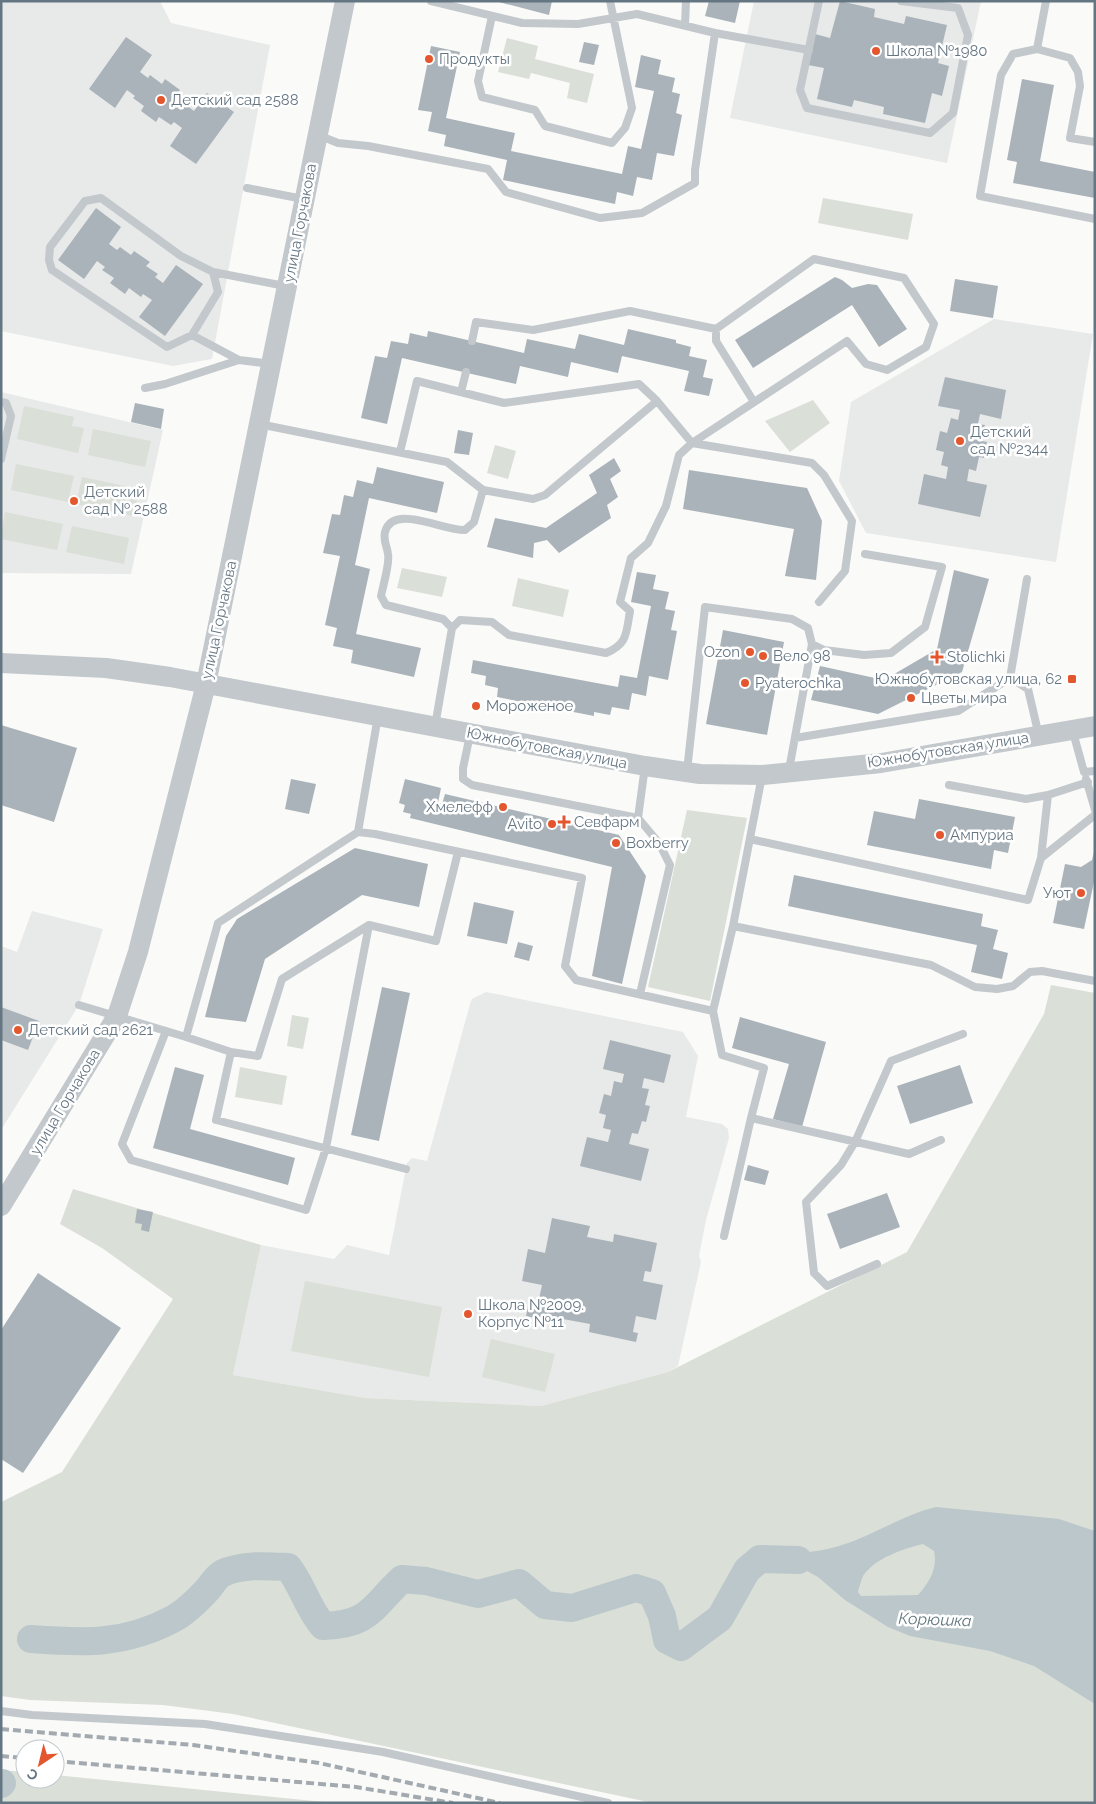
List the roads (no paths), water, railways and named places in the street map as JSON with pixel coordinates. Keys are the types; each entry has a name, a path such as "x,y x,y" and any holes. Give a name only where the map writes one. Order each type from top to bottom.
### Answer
{"street":[{"name":"улица Горчакова","path":"1,1206 117,1016 138,952 206,684 346,1"},
{"name":"Южнобутовская улица","path":"1,662 106,668 206,684 470,734 687,772 763,775 881,763 1095,726"}],"lane":[{"path":"431,1 522,23 578,24 637,14 715,33 809,50"},
{"path":"492,16 478,81 482,97 535,110 546,126 612,144 625,128 632,108 610,1"},
{"path":"685,25 686,1"},
{"path":"819,1 800,90 807,108 930,134 953,113 968,35 958,8 900,1"},
{"path":"1037,50 1046,1"},
{"path":"318,135 338,143 368,146 488,169 506,192 600,218 642,213 695,183 695,170 715,33"},
{"path":"1095,142 1070,138 1080,86 1078,72 1070,58 1037,50 1012,54 1000,75 980,196 1095,218"},
{"path":"247,188 305,199"},
{"path":"213,272 218,292 192,335 167,347 52,270 49,260 50,247 85,201 101,198 181,256 213,272 287,286"},
{"path":"435,727 452,628 460,620 492,622 509,635 606,653 618,648 625,638 630,611 620,602 631,558 648,543 666,506 679,455 692,443 847,340 866,364 887,370 926,346 934,324 904,278 814,259 716,329 630,311 533,330 476,322 472,341"},
{"path":"716,329 716,341 754,402"},
{"path":"192,335 238,360 271,364"},
{"path":"145,388 165,384 238,360"},
{"path":"461,392 466,372"},
{"path":"400,452 417,381 504,403 639,384 692,443 812,463 824,475 852,521 844,571 819,602"},
{"path":"259,424 447,462 483,490 533,499 545,495 656,401"},
{"path":"1,402 6,404 11,416 1,460"},
{"path":"452,628 443,619 386,605 381,596 389,555 384,544 385,530 392,521 402,517 455,530 465,530 474,522 483,490"},
{"path":"812,644 824,650 856,654 891,653 925,627 942,567 864,554"},
{"path":"795,738 958,711 1010,678 1027,579"},
{"path":"687,772 705,607 792,618 808,628 812,644 789,772"},
{"path":"1010,678 1028,689 1038,736"},
{"path":"358,832 378,716"},
{"path":"1072,730 1095,810"},
{"path":"470,734 463,768 463,779 472,785 638,818 659,843 670,865 640,994"},
{"path":"638,818 645,766"},
{"path":"1084,772 1095,771"},
{"path":"724,1236 764,1068 722,1055 713,1011 733,926 763,775"},
{"path":"949,785 1026,799 1048,795 1088,782"},
{"path":"750,839 1028,900 1041,858 1048,795"},
{"path":"1041,858 1095,815"},
{"path":"186,1037 218,923 358,832 582,878 565,966 576,980 713,1011"},
{"path":"79,1005 231,1052 258,1056 282,979 369,925 436,941 458,852"},
{"path":"166,1031 122,1144 131,1160 306,1210 326,1148 369,925"},
{"path":"733,926 931,965 975,987 997,989 1013,986 1030,972 1042,970 1095,981"},
{"path":"877,1264 827,1286 814,1274 806,1202 841,1165 856,1142 890,1061 963,1034"},
{"path":"231,1052 216,1120 406,1169"},
{"path":"751,1118 909,1154 942,1140"},
{"path":"1,1710 32,1715 215,1725 383,1752 608,1803"}],"water":[{"path":"936,1507 1059,1519 1095,1531 1095,1704 1034,1666 990,1651 910,1636 888,1627 845,1600 818,1577 794,1564 764,1562 760,1559 762,1554 811,1552 830,1549 852,1542","holes":["923,1544 934,1551 935,1563 932,1575 918,1595 861,1596 858,1592 863,1576 882,1559"]}],"waterway":[{"name":"Корюшка","path":"31,1639 86,1641 121,1638 138,1634 173,1619 182,1613 196,1602 223,1573 238,1568 264,1566 288,1567 323,1626 339,1625 361,1618 369,1613 402,1579 426,1581 478,1594 519,1583 545,1605 572,1608 636,1588 652,1593 662,1616 667,1640 681,1647 720,1618 747,1570 760,1559 798,1560"}],"railway":[{"path":"1,1729 193,1745 319,1763 500,1803"},
{"path":"1,1756 15,1757"},
{"path":"65,1762 356,1787 453,1803"}],"place":[{"name":"Школа №1980","path":"876,51"},
{"name":"Продукты","path":"429,59"},
{"name":"Детский сад 2588","path":"161,100"},
{"name":"Детский сад №2344","path":"960,441"},
{"name":"Детский сад № 2588","path":"74,501"},
{"name":"Ozon","path":"750,652"},
{"name":"Вело 98","path":"763,656"},
{"name":"Stolichki","path":"937,657"},
{"name":"Южнобутовская улица, 62","path":"1072,679"},
{"name":"Pyaterochka","path":"745,683"},
{"name":"Цветы мира","path":"911,698"},
{"name":"Мороженое","path":"476,706"},
{"name":"Хмелефф","path":"503,807"},
{"name":"Севфарм","path":"564,822"},
{"name":"Avito","path":"552,824"},
{"name":"Ампуриа","path":"940,835"},
{"name":"Boxberry","path":"616,843"},
{"name":"Уют","path":"1081,893"},
{"name":"Детский сад 2621","path":"18,1030"},
{"name":"Школа №2009. Корпус №11","path":"468,1314"}]}
